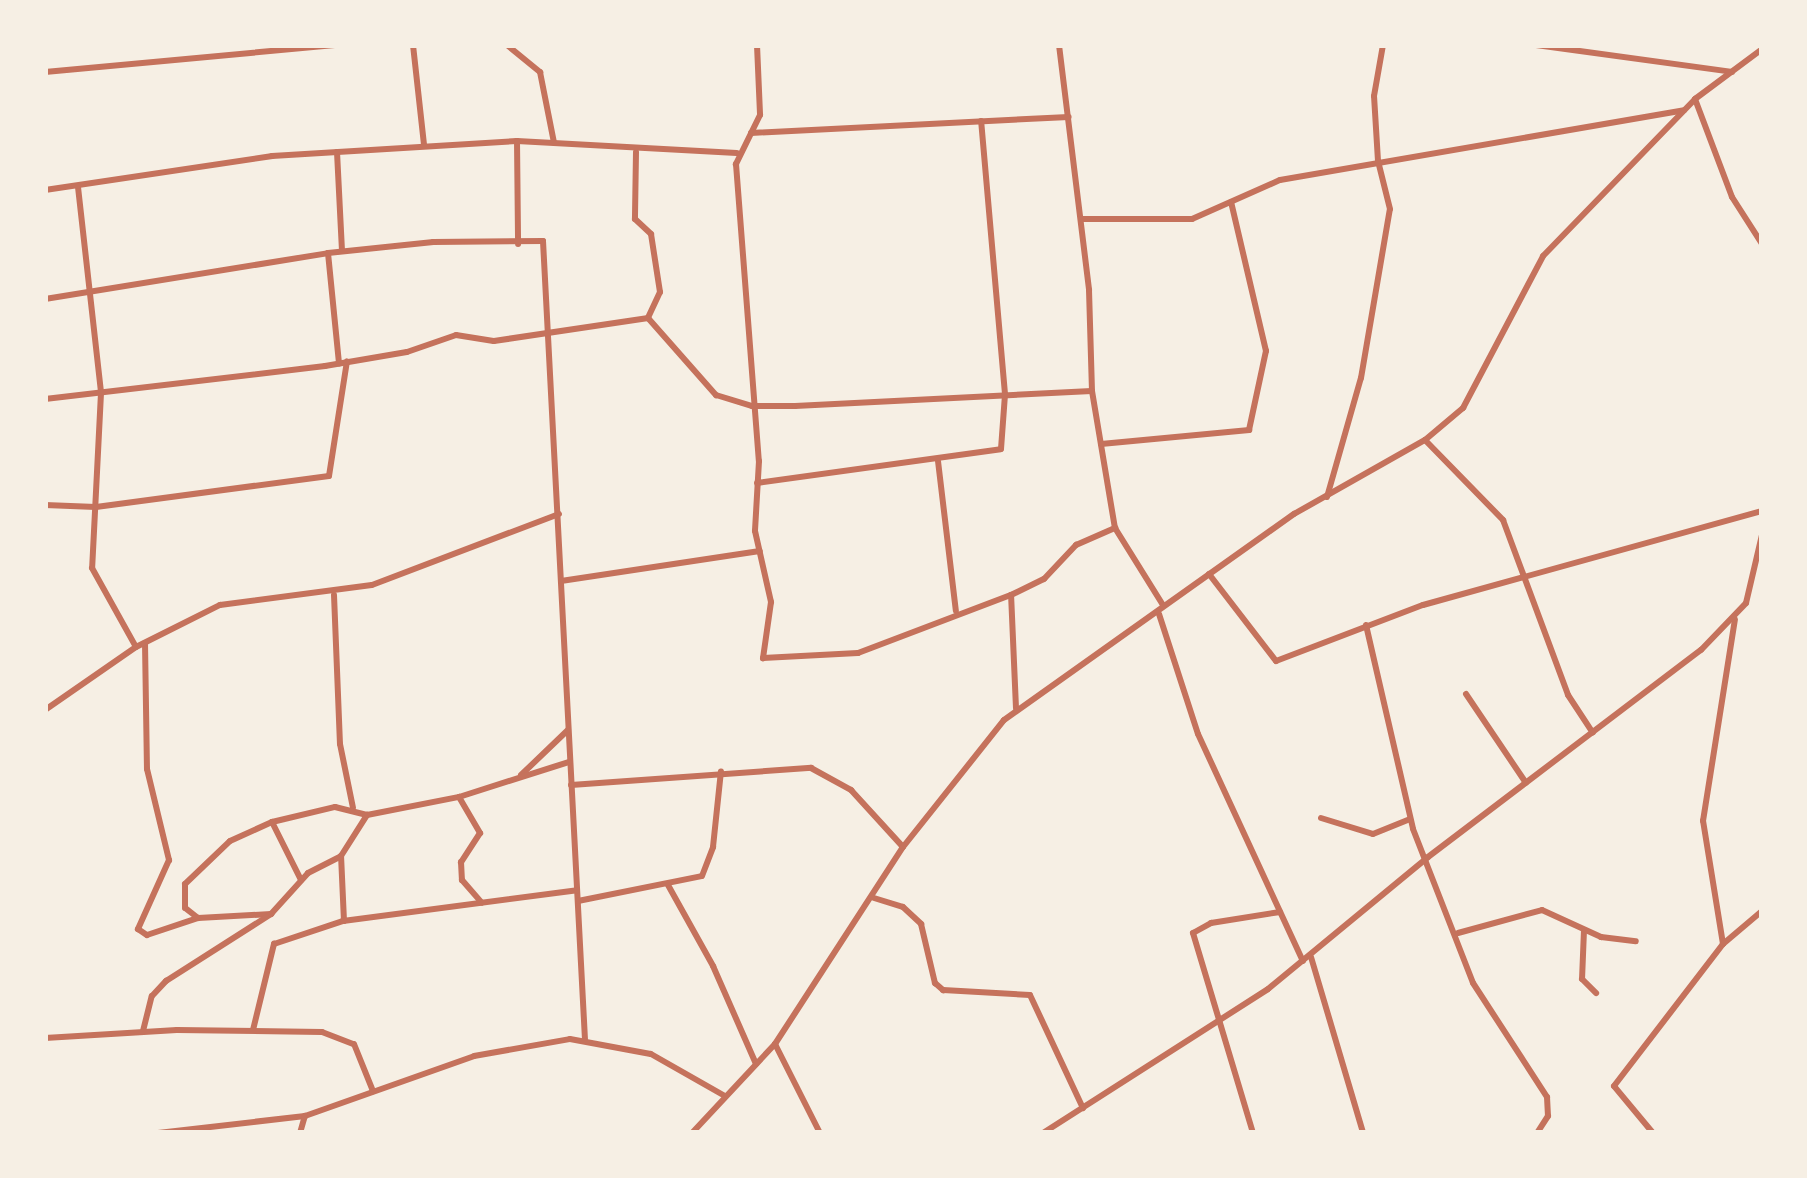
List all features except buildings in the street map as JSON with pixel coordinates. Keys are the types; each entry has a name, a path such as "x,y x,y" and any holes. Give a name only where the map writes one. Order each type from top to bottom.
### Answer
{"street":[{"path":"45,72 335,45"},
{"path":"413,45 424,146"},
{"path":"507,45 540,72 554,143"},
{"path":"757,45 760,115 738,153 760,551 770,602 763,658 858,652 956,611 1011,595 1044,579 1076,545 1115,528"},
{"path":"1059,45 1082,219 1092,391 1115,528 1163,605"},
{"path":"1327,497 1361,378 1390,209 1378,161 1374,96 1383,45"},
{"path":"1536,45 1585,56 1654,58 1732,72"},
{"path":"1654,58 1656,45"},
{"path":"692,1133 775,1044 874,898 903,848 1016,710 1158,614 1163,605 1209,574 1327,497 1425,440 1470,401 1544,256 1696,99 1762,50"},
{"path":"1696,99 1732,197 1762,244"},
{"path":"1082,219 1192,219 1280,180 1685,110"},
{"path":"750,133 1069,117"},
{"path":"758,482 938,461 1001,449 1005,394 981,121"},
{"path":"518,140 518,244"},
{"path":"45,190 78,187 88,180 337,152 518,140 636,152 738,153"},
{"path":"337,152 342,251"},
{"path":"636,152 635,219 651,234 660,292 648,318"},
{"path":"78,187 86,287 101,393 94,578 136,647"},
{"path":"1101,444 1250,430 1266,351 1232,202"},
{"path":"45,299 86,287 342,251 433,242 543,241 552,328 569,762 586,1039"},
{"path":"45,505 96,507 329,476 343,362 328,253"},
{"path":"648,318 702,385 752,406 1092,391"},
{"path":"45,399 343,362 407,352 456,335 494,341 552,328 648,318"},
{"path":"1425,440 1503,520 1568,695 1593,734"},
{"path":"938,461 956,611"},
{"path":"1209,574 1268,659 1504,582 1526,581 1762,511"},
{"path":"47,712 136,647 220,605 334,594 559,514"},
{"path":"1043,1133 1218,1022 1307,959 1428,857 1593,734 1736,619 1746,603 1762,535"},
{"path":"562,581 760,551"},
{"path":"334,594 340,744 352,808"},
{"path":"1011,595 1016,710"},
{"path":"1158,614 1198,734 1280,912 1307,959 1362,1133"},
{"path":"1723,944 1703,821 1736,619"},
{"path":"1366,625 1410,819 1493,1020 1547,1097 1548,1116 1536,1133"},
{"path":"146,642 147,769 169,860 138,928 147,936 198,918 271,914"},
{"path":"1466,694 1526,782"},
{"path":"520,776 568,730"},
{"path":"198,918 188,913 184,896 196,871 230,841 272,822 302,811 352,808 367,815 459,797 569,762"},
{"path":"572,785 802,767 833,776 903,848"},
{"path":"578,901 668,885 707,869 720,771"},
{"path":"459,797 480,833 462,862 462,880 482,903"},
{"path":"143,1031 152,996 166,982 271,914 301,880 341,856 367,815"},
{"path":"1322,818 1374,834 1410,819"},
{"path":"272,822 301,880"},
{"path":"341,856 344,921"},
{"path":"668,885 714,966 756,1064"},
{"path":"253,1030 274,944 344,921 577,890"},
{"path":"874,898 903,907 921,924 935,983 943,990 1030,996 1083,1108"},
{"path":"1458,933 1542,910 1584,930 1636,941"},
{"path":"1253,1133 1193,933 1211,923 1280,912"},
{"path":"1653,1133 1614,1086 1723,944 1762,912"},
{"path":"1584,930 1582,979 1596,993"},
{"path":"45,1038 143,1031 322,1032 354,1044 373,1091"},
{"path":"158,1133 305,1116 474,1056 586,1039 651,1054 724,1096"},
{"path":"775,1044 820,1133"},
{"path":"300,1133 305,1116"}]}
